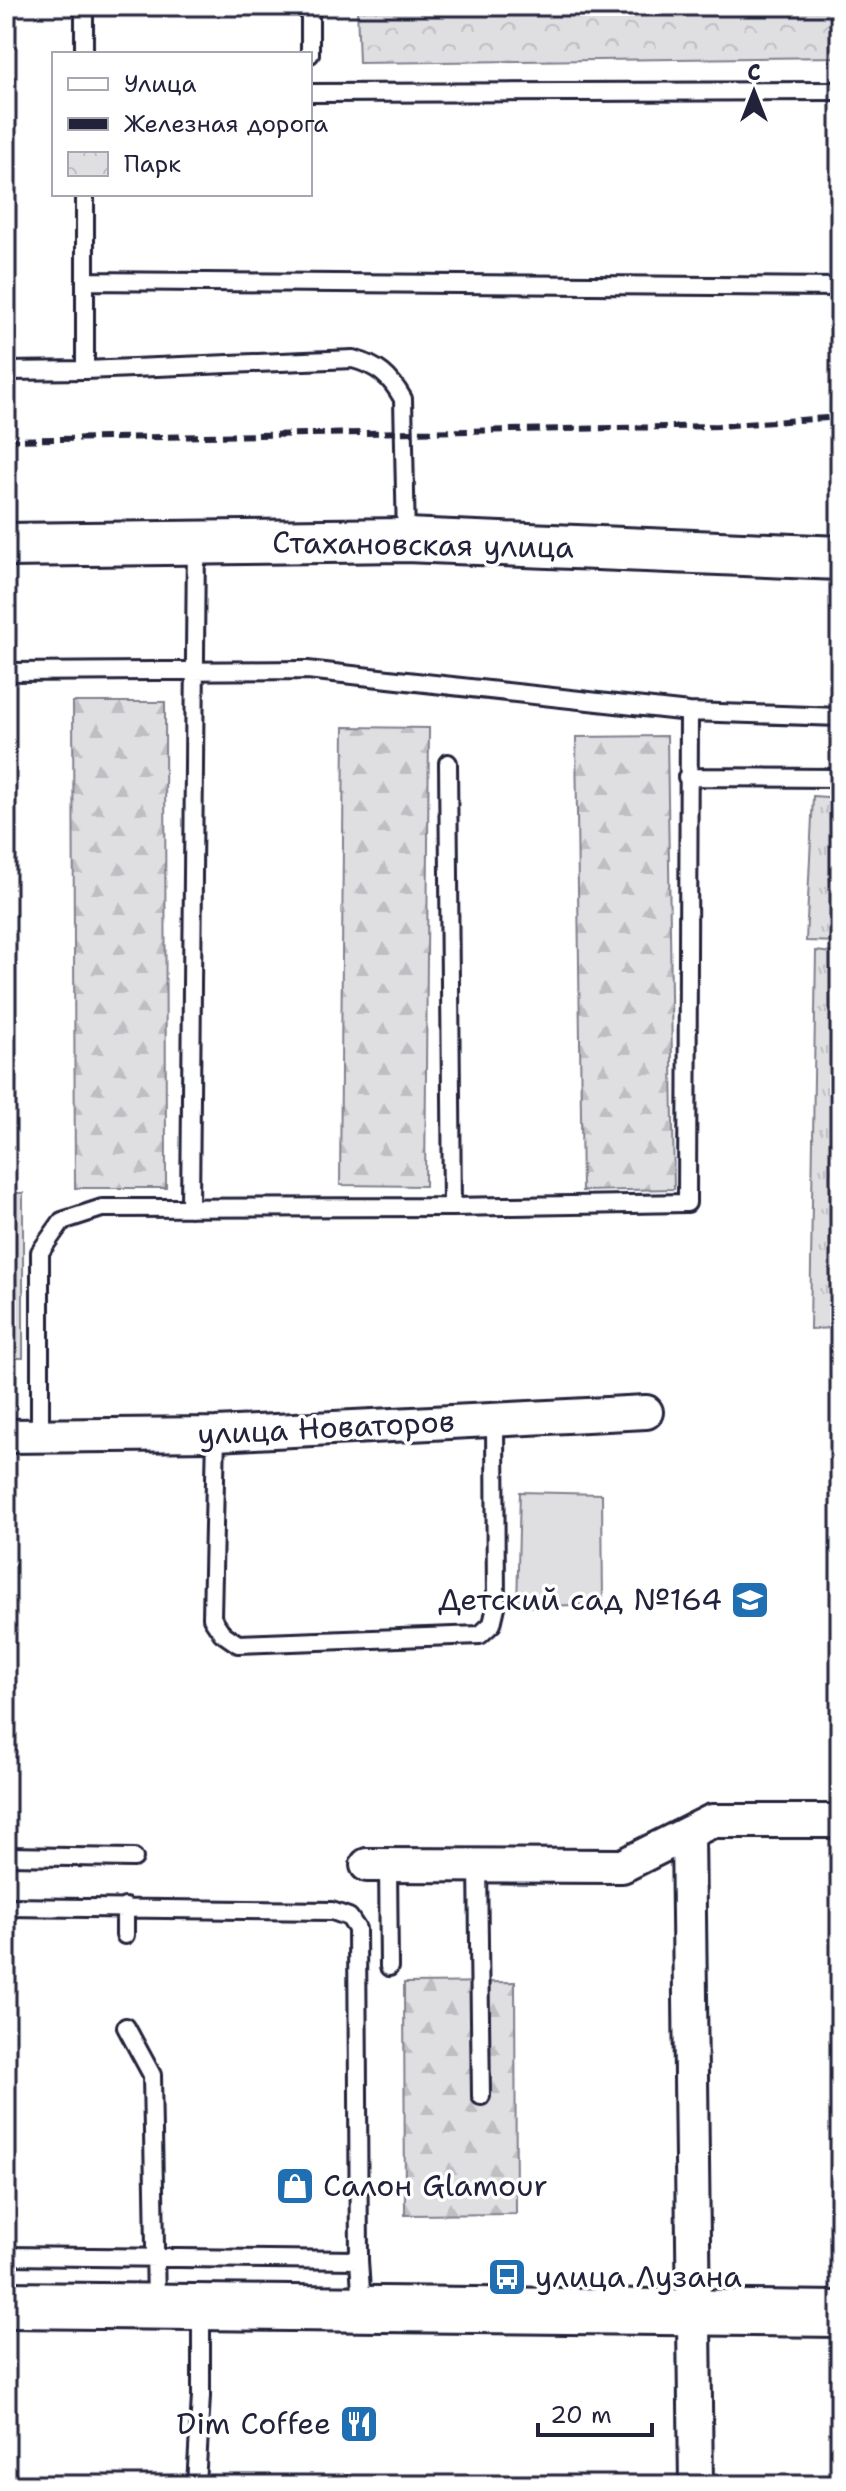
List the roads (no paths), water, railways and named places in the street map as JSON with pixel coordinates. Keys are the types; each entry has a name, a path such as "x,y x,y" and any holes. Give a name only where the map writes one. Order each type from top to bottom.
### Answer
{"main road":[{"path":"6,2305 840,2314"}],"street":[{"name":"Стахановская улица","path":"6,545 406,540 840,558"},
{"name":"улица Новаторов","path":"6,1436 216,1434 646,1412"},
{"path":"378,1865 622,1866 712,1821 840,1821"},
{"path":"688,1833 696,2485"}],"lane":[{"path":"84,6 84,52"},
{"path":"310,6 310,52"},
{"path":"312,93 840,91"},
{"path":"85,196 85,370"},
{"path":"85,281 840,287"},
{"path":"6,371 353,359 375,365 392,379 403,399 406,540"},
{"path":"190,1208 196,543"},
{"path":"6,672 307,670 689,712 840,717"},
{"path":"40,1435 40,1252 62,1221 102,1208 687,1203 689,712"},
{"path":"448,763 452,1207"},
{"path":"687,777 840,778"},
{"path":"216,1434 212,1618 222,1633 238,1644 480,1635 492,1624 496,1607 495,1420"},
{"path":"6,1856 134,1858"},
{"path":"378,1865 389,1967"},
{"path":"478,1866 481,2096"},
{"path":"6,1907 332,1911 349,1917 357,1929 362,2309"},
{"path":"125,1907 125,1935"},
{"path":"126,2027 152,2075 156,2306"},
{"path":"6,2256 359,2260"},
{"path":"196,2485 201,2396 201,2307"}],"railway":[{"path":"6,440 718,426 840,417"}],"place":[{"name":"Детский сад №164","path":"750,1600"},
{"name":"Салон Glamour","path":"295,2186"},
{"name":"улица Лузана","path":"507,2277"},
{"name":"Dim Coffee","path":"359,2424"}]}
